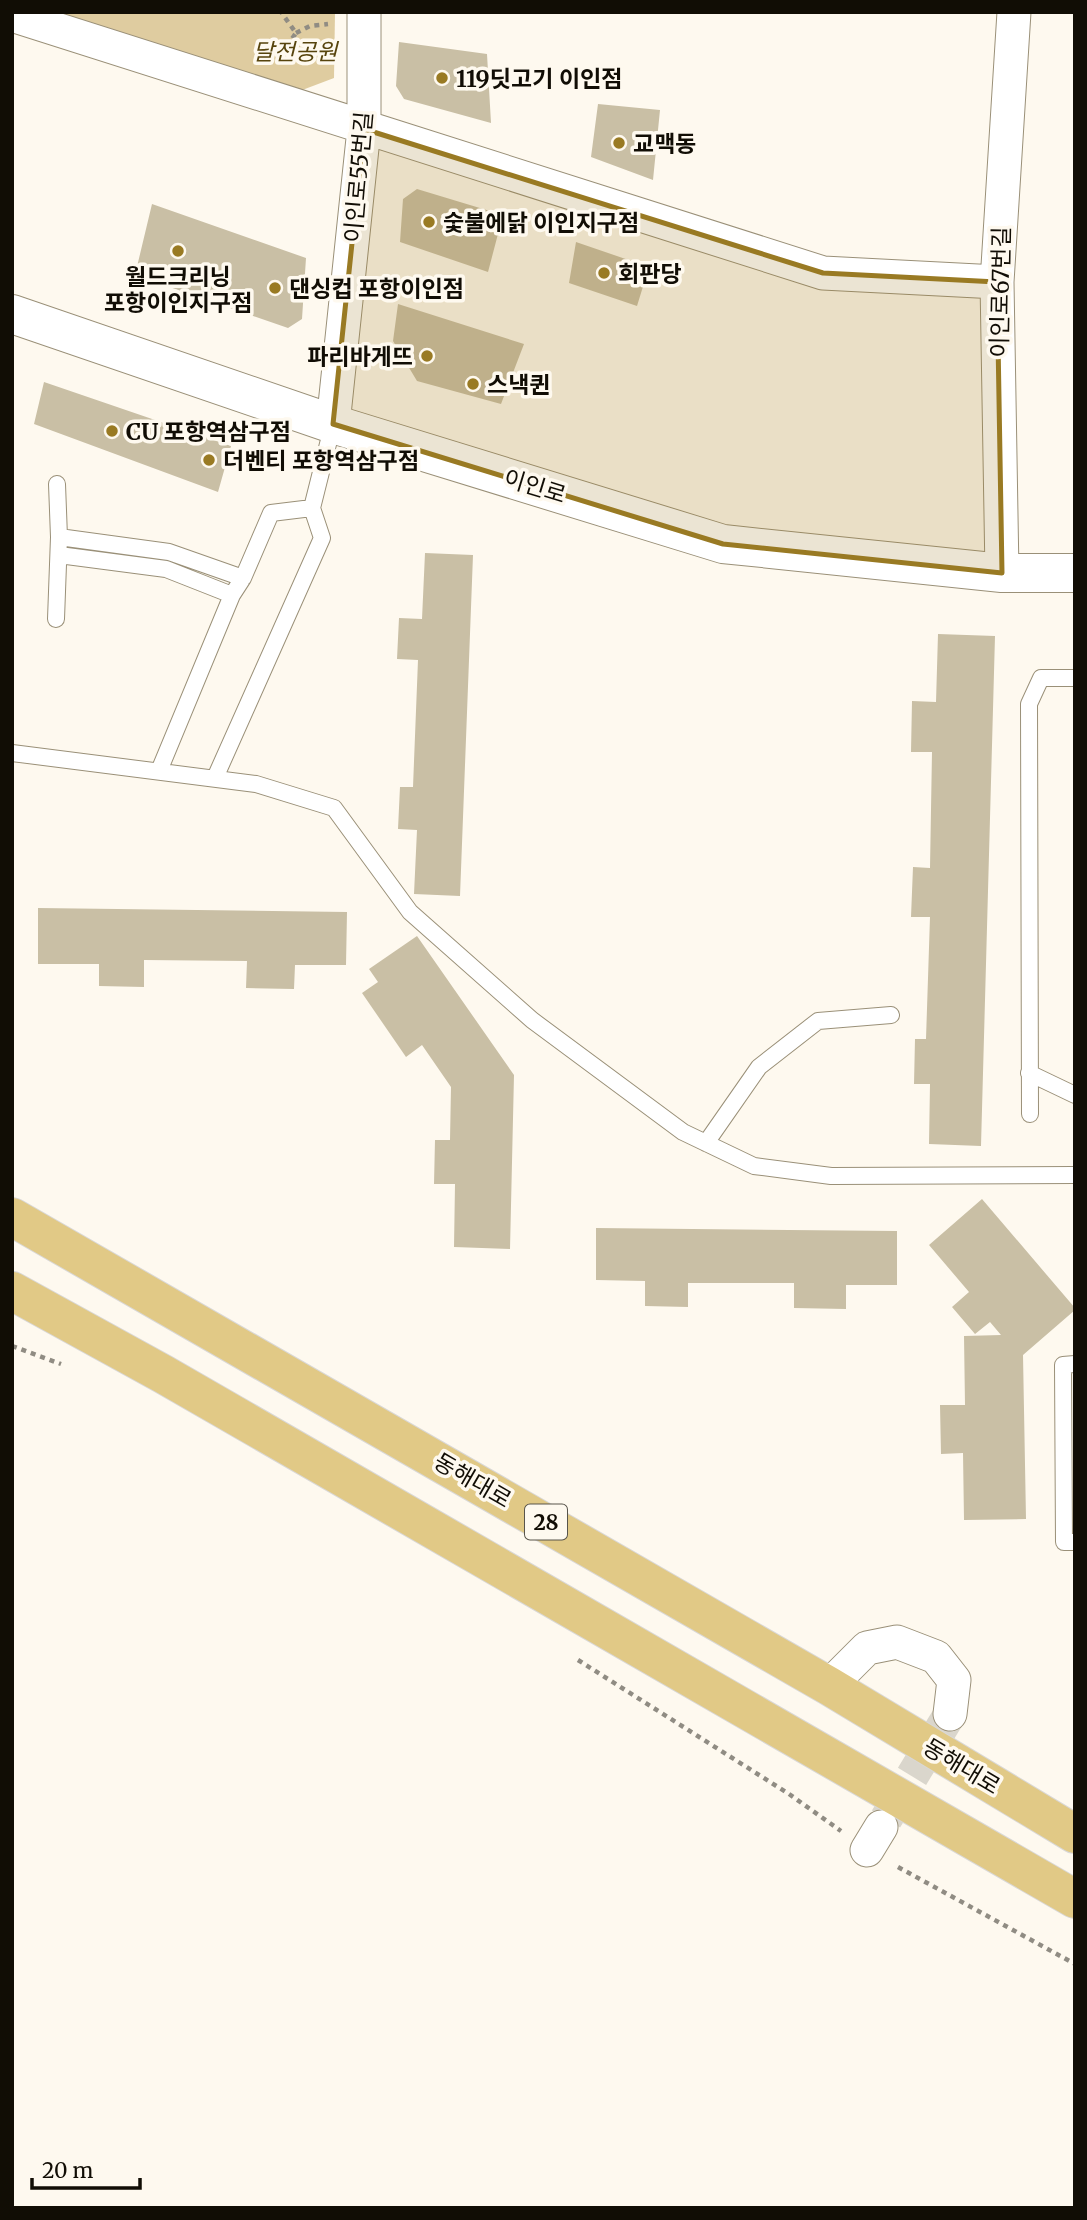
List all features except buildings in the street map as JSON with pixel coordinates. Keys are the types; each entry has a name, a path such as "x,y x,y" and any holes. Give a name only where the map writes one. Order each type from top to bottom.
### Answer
{"main road":[{"name":"동해대로","path":"12,1217 829,1686 1075,1835"},
{"path":"12,1291 163,1374 1075,1899"}],"street":[{"name":"이인로55번길","path":"333,424 364,129 364,12"},
{"name":"이인로67번길","path":"1002,573 997,282 1014,12"},
{"path":"12,15 823,273 997,282"},
{"name":"이인로","path":"12,314 333,424 723,544 1002,573 1075,573"},
{"path":"829,1686 867,1648 897,1642 936,1657 954,1680 950,1714"}],"lane":[{"path":"215,778 322,538 312,508 333,424"},
{"path":"56,619 59,537 57,484"},
{"path":"159,771 232,595 243,578 271,513 312,508"},
{"path":"59,537 169,552 243,578"},
{"path":"58,555 166,569 232,595"},
{"path":"1030,1114 1029,704 1041,678 1075,678"},
{"path":"12,753 256,784 334,808 410,912 532,1020 683,1132 754,1166 831,1176 1075,1175"},
{"path":"706,1143 759,1067 818,1021 891,1015"},
{"path":"1029,1073 1075,1096"},
{"path":"1075,1364 1063,1365 1064,1542 1075,1542"}],"path":[{"path":"277,100 279,57 296,33 281,12"},
{"path":"12,1346 65,1366"},
{"path":"570,1655 789,1794 874,1839 1075,1964"}],"highlighted area":[{"path":"364,129 823,273 997,282 1002,573 723,544 333,424"}],"green space":[{"name":"달전공원","path":"56,12 335,12 334,78 297,92"}],"tunnel":[{"path":"886,1819 950,1714"}],"place":[{"name":"119딧고기 이인점","path":"442,78"},
{"name":"교맥동","path":"619,143"},
{"name":"숯불에닭 이인지구점","path":"429,222"},
{"name":"월드크리닝 포항이인지구점","path":"178,251"},
{"name":"회판당","path":"604,273"},
{"name":"댄싱컵 포항이인점","path":"275,288"},
{"name":"파리바게뜨","path":"427,356"},
{"name":"스낵퀸","path":"473,384"},
{"name":"CU 포항역삼구점","path":"112,431"},
{"name":"더벤티 포항역삼구점","path":"209,460"}]}
